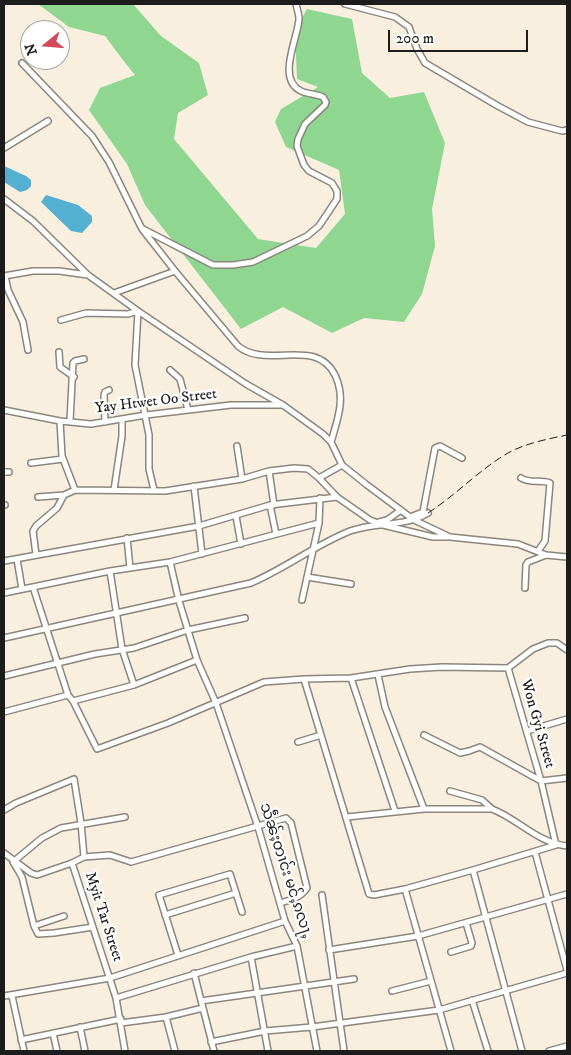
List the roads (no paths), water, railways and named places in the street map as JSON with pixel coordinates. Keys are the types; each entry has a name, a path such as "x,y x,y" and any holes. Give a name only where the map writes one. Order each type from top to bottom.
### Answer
{"street":[{"path":"142,229 213,265 233,265 253,262 307,236 319,226 333,206 337,199 337,191 332,183 309,171 304,165 297,146 305,124 326,102 323,97 300,91 295,86 289,73 289,60 295,45 299,19 296,4"},
{"path":"344,4 395,17 409,27 417,49 425,63 528,122 562,131 567,130"},
{"path":"29,70 92,136 109,162 142,229 243,351 265,356 304,354 327,363 333,371 341,392 340,412 331,442"},
{"path":"4,148 48,121"},
{"path":"4,199 33,220 88,275 138,312 246,384 283,405 323,434 331,442 342,465 366,485 412,518 450,537"},
{"path":"28,350 23,322 4,276 32,271 88,275"},
{"path":"114,293 175,271"},
{"path":"61,320 86,313 128,314 138,312"},
{"path":"138,312 135,365 150,435 149,469 154,490"},
{"path":"59,352 60,366 74,377"},
{"path":"70,421 74,377 73,363 84,359"},
{"path":"170,370 180,379 188,410"},
{"path":"105,422 104,395 109,390"},
{"name":"Yay Htwet Oo Street","path":"4,410 60,421 91,424 146,414 231,405 283,405"},
{"path":"114,490 122,436 122,419"},
{"path":"60,421 63,459 74,490"},
{"path":"236,446 242,478"},
{"path":"4,638 251,582 278,570 312,550 351,531 380,524 401,523 423,512 436,448 440,446 462,458"},
{"path":"31,463 63,459"},
{"path":"319,478 342,465"},
{"path":"38,497 64,495 74,490 166,491 242,478 269,471 294,468 308,469 337,497 370,520 380,524 433,537 518,544 546,555 567,557"},
{"path":"269,471 276,534"},
{"path":"521,478 526,481 550,483 545,541 538,551"},
{"path":"194,486 202,554"},
{"path":"36,555 34,531 36,526 57,508 64,495"},
{"path":"4,561 199,526 272,505 337,497"},
{"path":"302,600 319,523 320,498"},
{"path":"380,524 401,510"},
{"path":"412,518 428,513"},
{"path":"236,516 241,544"},
{"path":"4,593 110,571 170,562 319,523"},
{"path":"127,538 130,568"},
{"path":"525,588 526,565 528,562 546,555"},
{"path":"18,559 22,589"},
{"name":"သဵၼ်ႈတၢင်း မင်ႇၵလႃႇ","path":"170,562 178,599 197,660 216,703 258,827 285,921 297,946 317,1051"},
{"path":"110,571 122,649 134,685"},
{"path":"307,577 351,584"},
{"path":"33,587 68,695 73,701 97,749 216,703 264,682 351,678 410,669 508,668 533,649 548,643 557,643 567,650"},
{"path":"4,676 57,662 153,643 188,630 245,618"},
{"path":"73,701 134,685 197,660"},
{"name":"Won Gyi Street","path":"508,668 541,780 556,845"},
{"path":"378,674 385,707 424,809"},
{"path":"351,678 395,811"},
{"path":"304,679 369,894 374,896 405,889 556,845"},
{"path":"4,712 68,695"},
{"path":"527,731 567,719"},
{"path":"298,742 321,734"},
{"path":"424,735 460,753 469,752 480,747 541,780 567,778"},
{"path":"4,810 74,778 84,857"},
{"path":"450,791 482,800 492,809 528,831 556,845 567,846"},
{"path":"347,817 424,809 492,809"},
{"path":"14,860 42,838 61,828 81,823 125,817"},
{"path":"4,853 31,873 37,875 84,857 110,855 131,862 286,818 292,824 307,888 298,897 280,904"},
{"path":"211,1042 265,1031 312,1028 439,1010 567,972 535,852"},
{"path":"14,860 13,864 22,877 34,926 38,934 93,927"},
{"name":"Myit Tar Street","path":"72,863 116,998 126,1051"},
{"path":"473,870 522,1051"},
{"path":"178,955 159,895 230,874 242,912"},
{"path":"405,889 451,1051"},
{"path":"165,915 236,893"},
{"path":"329,950 418,936 567,894"},
{"path":"322,895 329,950 336,982 339,1024 344,1051"},
{"path":"34,926 64,916"},
{"path":"4,996 110,978 285,921"},
{"path":"451,952 471,946 472,943 466,923"},
{"path":"116,998 251,957 297,946"},
{"path":"251,957 268,1051"},
{"path":"194,974 214,1051"},
{"path":"201,1001 354,979"},
{"path":"392,991 431,981"},
{"path":"12,996 24,1051"},
{"path":"472,1000 488,1051"},
{"path":"21,1040 80,1027 166,1017 203,1008"},
{"path":"166,1017 175,1051"},
{"path":"80,1027 85,1051"},
{"path":"53,1032 57,1051"},
{"path":"550,1051 567,1046"}],"water":[{"path":"4,166 26,176 31,180 31,186 27,190 20,192 4,182"},
{"path":"46,195 78,205 92,216 92,222 82,233 71,231 41,202"}],"railway":[{"path":"428,513 508,453 530,444 567,435"}]}
